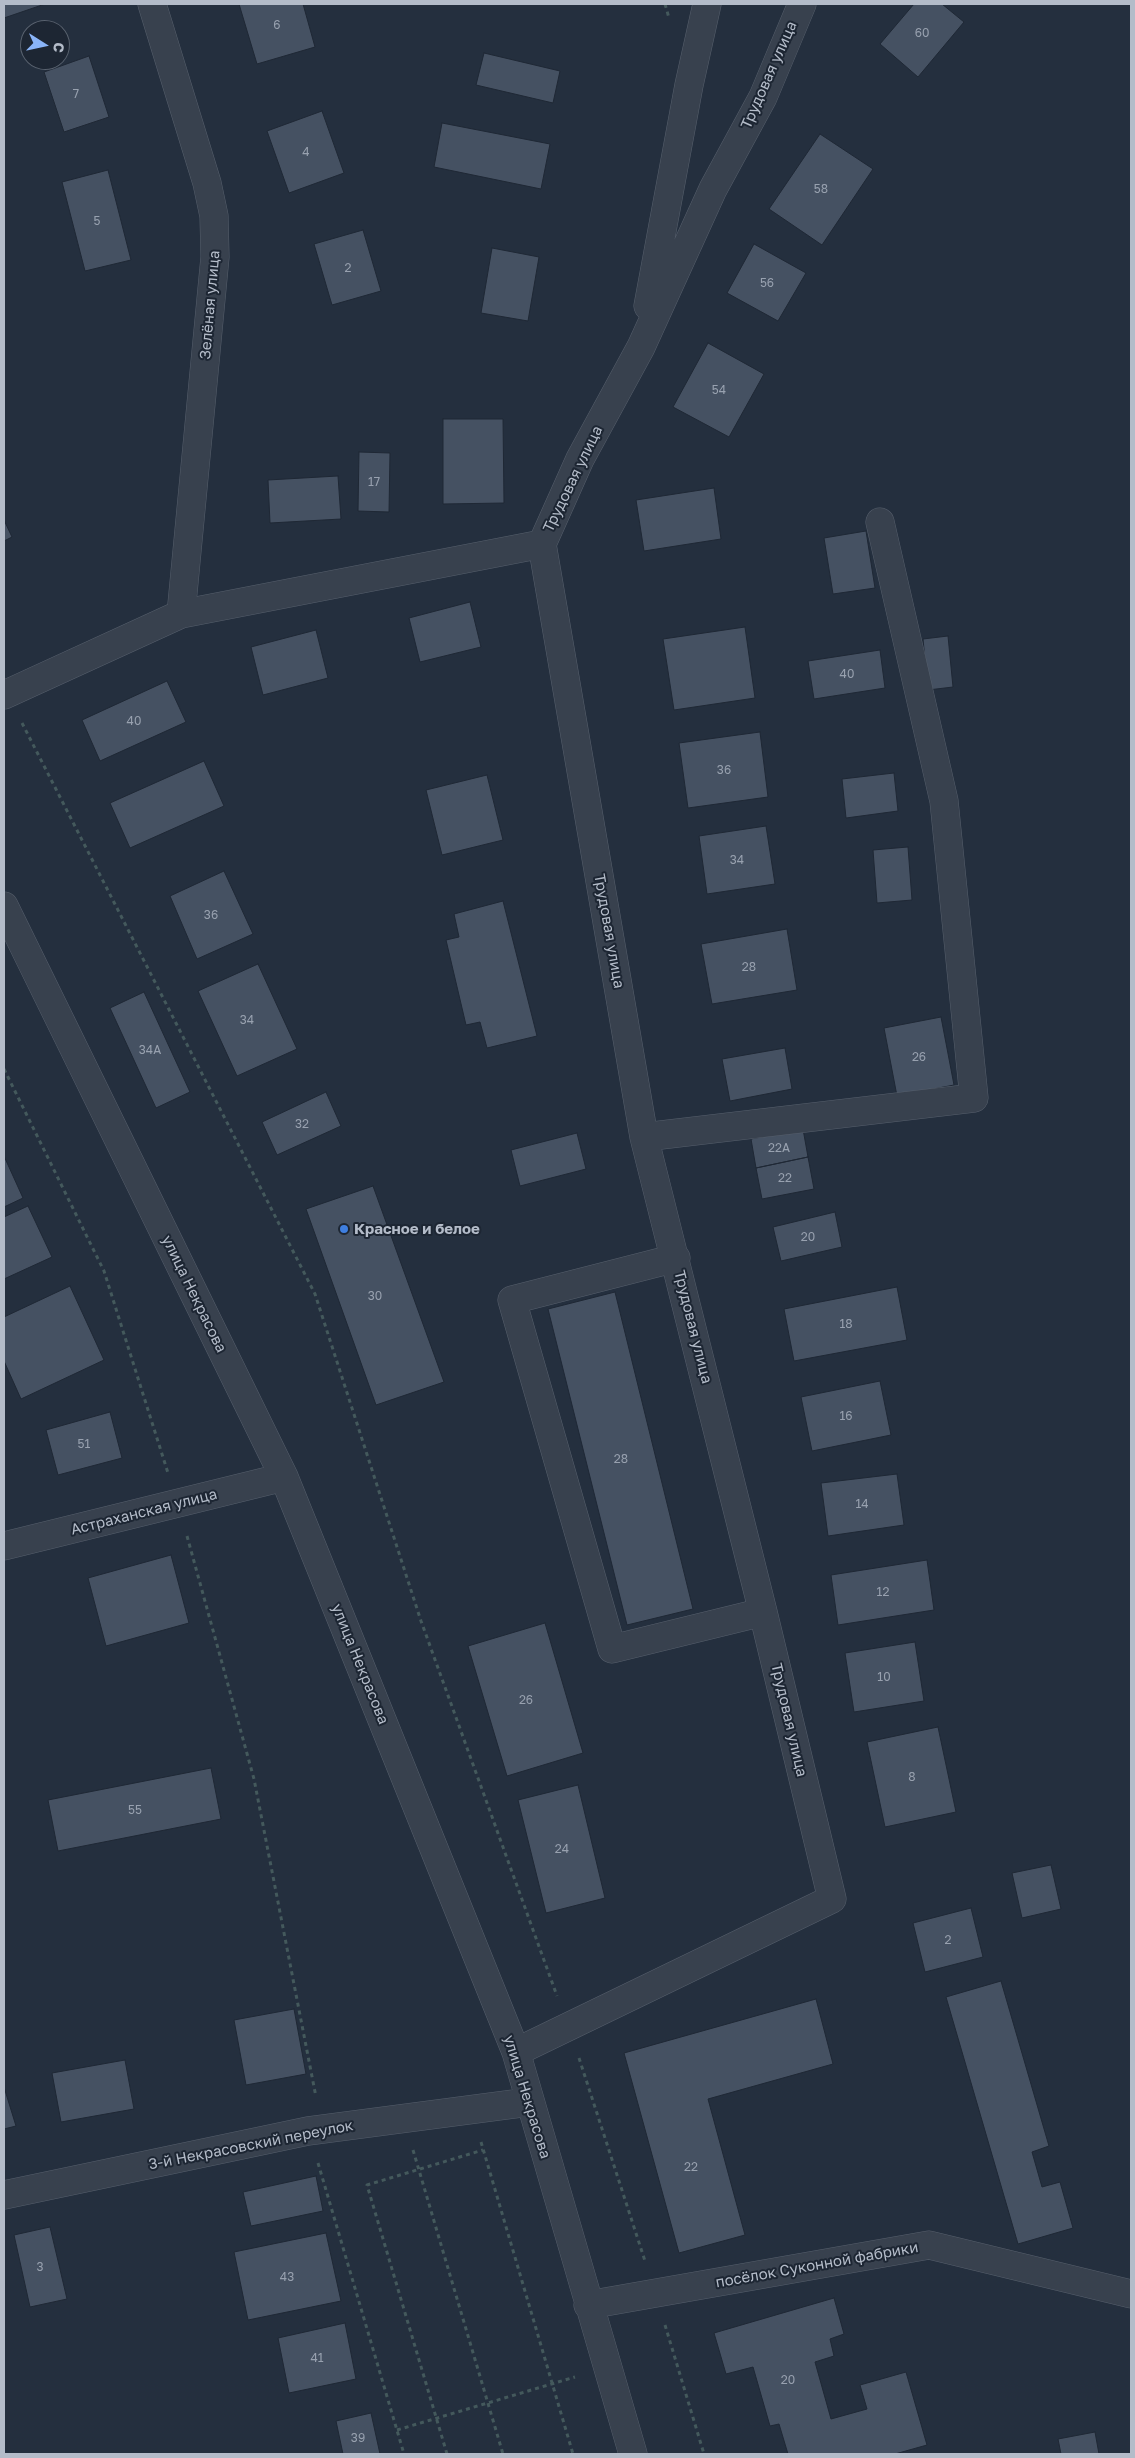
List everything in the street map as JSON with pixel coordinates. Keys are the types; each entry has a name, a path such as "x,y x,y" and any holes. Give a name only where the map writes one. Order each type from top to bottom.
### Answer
{"street":[{"name":"Зелёная улица","path":"152,4 208,183 214,216 215,257 181,614"},
{"path":"641,347 689,85 707,4"},
{"name":"Трудовая улица","path":"569,2027 832,1898 676,1258 644,1137 542,544 580,459 641,347 713,189 762,97 802,4"},
{"path":"644,1137 974,1098 944,801 880,522"},
{"path":"5,695 181,614 542,544"},
{"name":"улица Некрасова","path":"4,906 284,1477 516,2052 588,2305 633,2454"},
{"path":"676,1258 512,1300 612,1649 763,1612"},
{"name":"Астраханская улица","path":"4,1546 284,1477"},
{"path":"516,2052 569,2027"},
{"name":"3-й Некрасовский переулок","path":"4,2195 308,2131 529,2102"},
{"name":"посёлок Суконной фабрики","path":"588,2305 930,2245 1131,2294"}],"path":[{"path":"5,695 315,1294 421,1621 569,2027 656,2293 704,2454"},
{"path":"4,1069 104,1271 178,1504 254,1779 317,2095 308,2131 404,2454"},
{"path":"447,2454 367,2185 483,2150 573,2454"},
{"path":"419,2170 503,2454"},
{"path":"397,2430 552,2384"}],"building":[{"path":"4,4 45,4 4,18"},
{"path":"239,4 303,4 315,47 257,64"},
{"path":"914,4 942,4 964,22 918,77 880,44"},
{"path":"484,53 560,71 553,103 476,85"},
{"path":"89,56 109,117 64,132 44,72 50,70 70,70 70,63"},
{"path":"322,111 344,173 289,193 267,131"},
{"path":"442,123 550,144 541,189 434,167"},
{"path":"820,134 873,169 822,245 769,209"},
{"path":"108,170 131,260 85,271 62,182"},
{"path":"363,230 381,291 332,305 314,244"},
{"path":"754,244 806,273 778,321 727,293"},
{"path":"492,248 539,257 528,321 481,313"},
{"path":"708,343 764,374 729,437 673,407"},
{"path":"443,419 503,419 504,503 443,504"},
{"path":"359,452 390,453 389,512 358,511"},
{"path":"338,476 341,519 270,523 268,480"},
{"path":"714,488 721,539 644,551 636,500"},
{"path":"4,520 12,537 4,541"},
{"path":"866,531 875,588 833,594 824,538"},
{"path":"470,602 481,647 420,662 409,618"},
{"path":"745,627 755,698 674,710 663,639"},
{"path":"316,630 328,678 263,695 251,647"},
{"path":"948,636 953,687 928,690 923,639"},
{"path":"880,650 885,688 814,699 808,661"},
{"path":"167,681 186,722 100,761 82,720"},
{"path":"760,732 768,797 688,808 679,743"},
{"path":"204,761 224,806 130,848 110,803"},
{"path":"894,773 898,811 846,818 842,779"},
{"path":"487,775 503,840 442,855 426,790"},
{"path":"766,826 775,884 707,894 699,836"},
{"path":"908,847 912,900 877,903 873,850"},
{"path":"224,871 253,934 197,959 170,896"},
{"path":"503,901 537,1036 487,1048 480,1022 466,1025 446,940 459,937 454,914"},
{"path":"787,929 797,990 712,1004 701,944"},
{"path":"258,964 297,1049 237,1076 198,991"},
{"path":"144,992 190,1092 156,1108 110,1008"},
{"path":"941,1017 954,1085 897,1096 884,1028"},
{"path":"785,1048 792,1089 730,1101 722,1059"},
{"path":"326,1092 341,1126 277,1155 262,1122"},
{"path":"803,1129 808,1157 756,1168 751,1139"},
{"path":"577,1133 586,1169 520,1186 511,1150"},
{"path":"4,1156 23,1198 4,1207"},
{"path":"808,1157 814,1189 762,1199 756,1168"},
{"path":"373,1186 444,1382 376,1405 306,1209"},
{"path":"28,1206 52,1257 4,1279 4,1217"},
{"path":"835,1212 842,1247 781,1261 773,1227"},
{"path":"70,1286 104,1360 21,1399 4,1361 4,1317"},
{"path":"897,1287 907,1340 794,1361 784,1309"},
{"path":"615,1292 693,1609 627,1625 548,1309"},
{"path":"880,1381 891,1435 812,1451 801,1397"},
{"path":"110,1412 122,1458 58,1475 46,1430"},
{"path":"897,1474 904,1525 828,1536 821,1483"},
{"path":"171,1555 189,1623 106,1646 88,1578"},
{"path":"927,1560 934,1610 838,1625 831,1575"},
{"path":"545,1623 583,1753 507,1776 468,1646"},
{"path":"915,1642 924,1701 854,1712 845,1653"},
{"path":"938,1727 956,1812 885,1827 867,1742"},
{"path":"211,1768 221,1819 58,1851 48,1800"},
{"path":"578,1785 605,1898 546,1913 518,1800"},
{"path":"1051,1865 1061,1909 1022,1918 1012,1873"},
{"path":"971,1908 983,1957 925,1972 913,1923"},
{"path":"1001,1981 1049,2146 1032,2152 1042,2187 1060,2182 1073,2228 1018,2244 946,1997"},
{"path":"816,1999 833,2064 708,2099 745,2235 679,2253 624,2053"},
{"path":"294,2009 306,2074 246,2085 234,2020"},
{"path":"125,2060 134,2109 61,2122 52,2073"},
{"path":"4,2087 16,2126 4,2129"},
{"path":"316,2176 323,2211 251,2226 243,2192"},
{"path":"50,2227 67,2299 30,2307 14,2235"},
{"path":"326,2233 341,2301 248,2320 234,2252"},
{"path":"834,2298 844,2334 830,2339 834,2356 815,2362 831,2419 867,2409 860,2385 906,2372 927,2445 895,2454 788,2454 779,2424 770,2426 753,2367 726,2374 714,2333"},
{"path":"345,2323 356,2379 289,2393 278,2338"},
{"path":"371,2413 380,2454 343,2454 336,2421"},
{"path":"1095,2432 1099,2454 1061,2454 1058,2439"}],"place":[{"name":"Красное и белое","path":"344,1229"}]}
